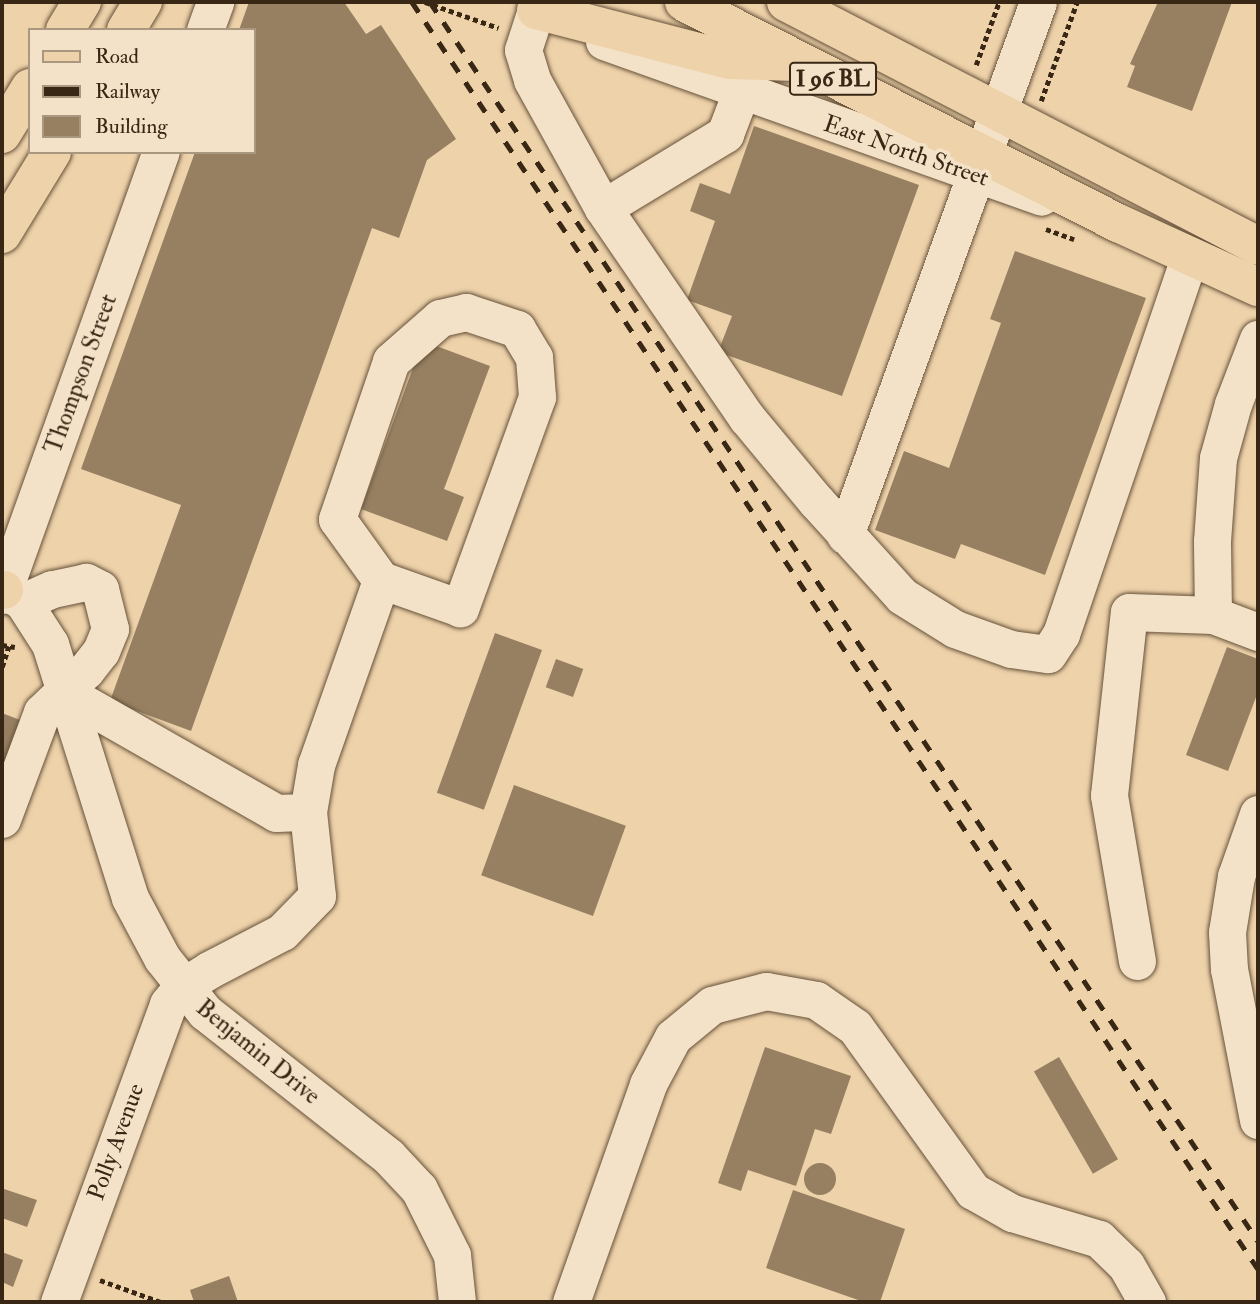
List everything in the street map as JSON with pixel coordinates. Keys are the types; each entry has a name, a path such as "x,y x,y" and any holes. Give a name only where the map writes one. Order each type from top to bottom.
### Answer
{"main road":[{"path":"66,28 82,2"},
{"path":"127,28 143,2"},
{"name":"I 96 BL","path":"684,2 798,61 978,165 1118,223 1258,287"},
{"name":"I 96 BL","path":"786,2 1258,246"},
{"path":"525,6 730,61 832,58 884,67 989,106"},
{"path":"2,134 28,91"},
{"path":"2,234 51,154"}],"street":[{"path":"206,28 215,2"},
{"path":"845,535 978,165 989,106 1038,2"},
{"path":"525,6 523,50 532,80 603,208 747,418 845,535 902,596 955,629 1011,649 1048,654 1079,586 1189,257"},
{"name":"East North Street","path":"525,6 620,48 741,92 978,165"},
{"path":"603,208 725,134 741,92"},
{"name":"Thompson Street","path":"8,594 160,154"},
{"path":"466,312 517,329 534,357 537,397 460,608 381,580 337,519 391,361 440,318 466,312"},
{"path":"1213,615 1212,541 1219,458 1233,404 1258,339"},
{"path":"182,987 282,932 317,896 308,812 316,765 381,580"},
{"path":"2,819 42,712 65,693 101,651 110,629 100,589 86,582 8,594"},
{"name":"Benjamin Drive","path":"8,594 50,644 130,898 182,987 205,1012 388,1156 419,1189 452,1255 457,1302"},
{"path":"1137,961 1109,795 1129,612 1213,615 1258,632"},
{"path":"65,693 276,813 308,812"},
{"path":"1258,814 1236,876 1258,1119"},
{"name":"Polly Avenue","path":"76,1293 162,1015 182,987"},
{"path":"571,1302 648,1084 673,1037 712,1005 766,991 816,1000 855,1027 973,1191 1012,1213 1099,1239 1126,1265 1147,1302"}],"path":[{"path":"1040,105 1077,2"},
{"path":"2,667 9,646"},
{"path":"76,1293 161,1302"}],"building":[{"path":"249,2 344,2 366,34 381,25 456,139 427,160 399,238 372,228 191,731 110,701 181,505 81,469 194,154 256,154 256,28 240,28"},
{"path":"1158,2 1232,2 1192,111 1127,87 1135,66 1130,64"},
{"path":"754,126 919,185 842,396 718,352 732,316 687,300 715,221 690,211 700,183 730,194"},
{"path":"1015,251 1146,298 1045,575 961,544 955,559 875,530 904,451 949,468 1001,323 990,319"},
{"path":"423,341 490,366 444,489 464,497 447,541 361,509"},
{"path":"495,633 542,650 484,810 437,793"},
{"path":"1227,647 1258,659 1258,692 1228,771 1186,755"},
{"path":"556,659 583,669 573,697 546,687"},
{"path":"2,713 20,720 2,770"},
{"path":"514,785 626,826 593,916 481,875"},
{"path":"765,1047 851,1076 831,1134 815,1129 796,1186 748,1170 741,1191 718,1183"},
{"path":"1059,1057 1118,1159 1093,1174 1034,1072"},
{"path":"820,1163 832,1167 836,1179 832,1191 820,1195 808,1191 804,1179 808,1167"},
{"path":"4,1189 37,1200 27,1227 2,1218"},
{"path":"793,1190 905,1229 880,1302 864,1302 766,1268"},
{"path":"2,1252 23,1260 13,1287 2,1282"},
{"path":"229,1276 238,1302 194,1302 190,1290"}],"railway":[{"path":"412,2 1258,1269"},
{"path":"430,2 1258,1241"}]}
